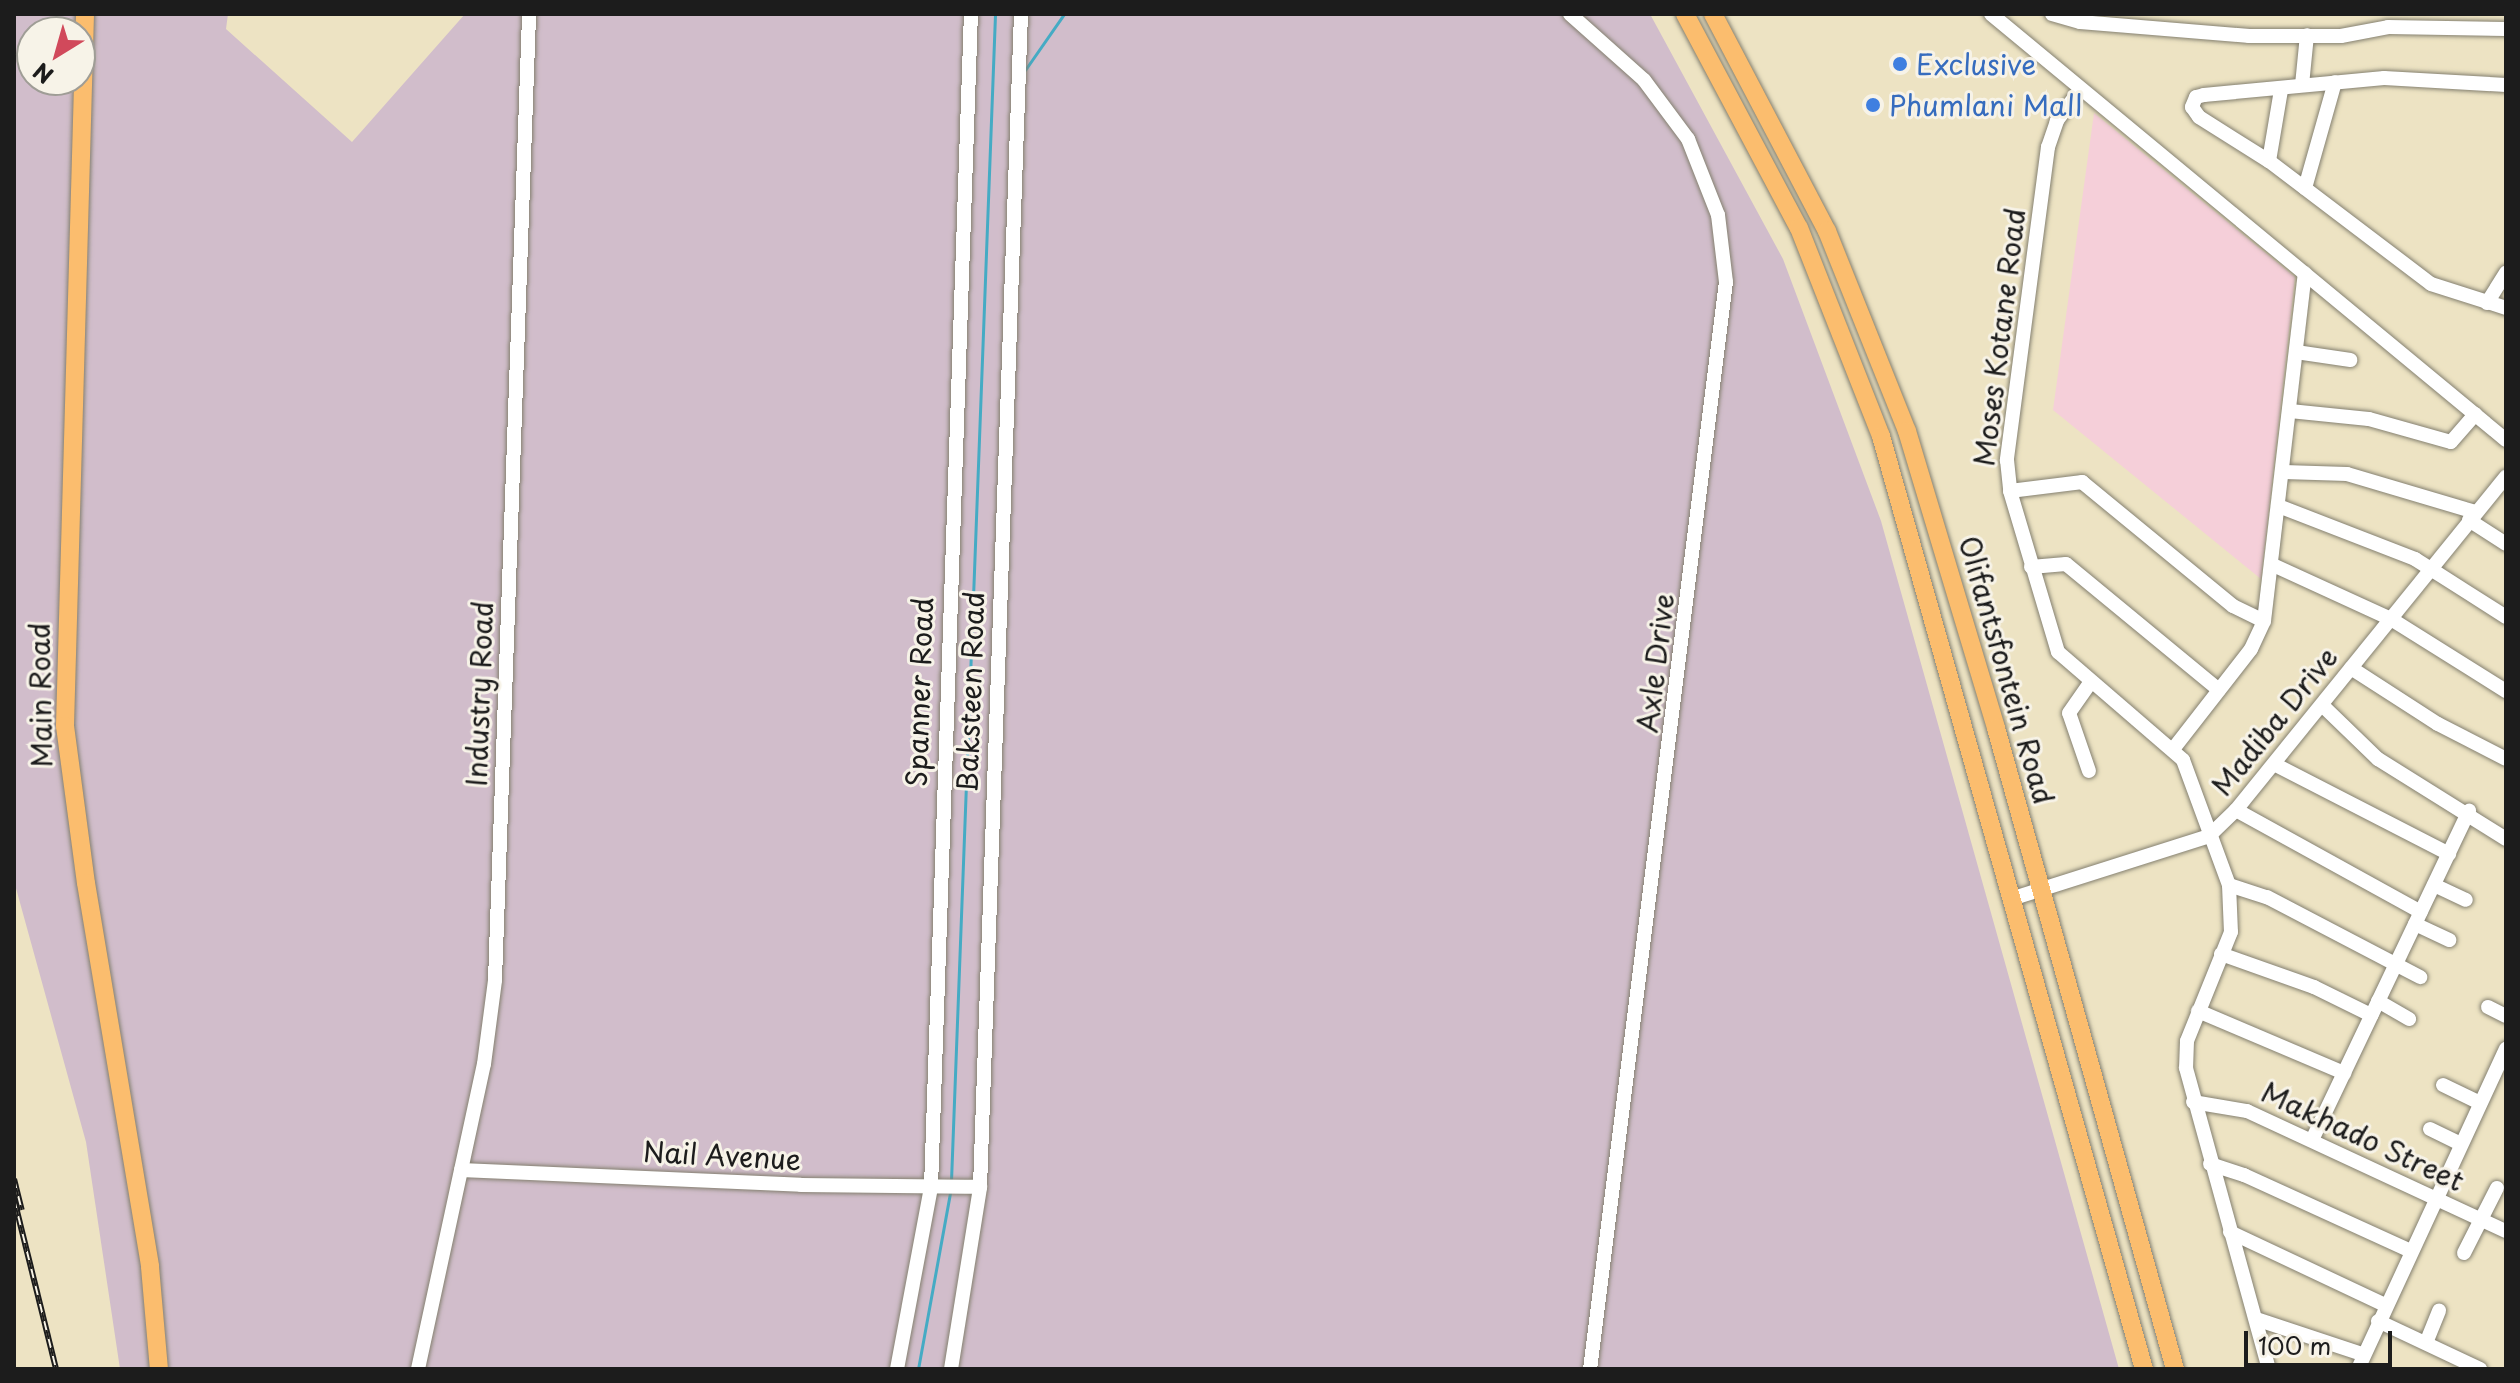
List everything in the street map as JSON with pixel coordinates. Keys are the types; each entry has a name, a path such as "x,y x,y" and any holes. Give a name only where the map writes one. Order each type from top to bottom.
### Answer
{"main road":[{"name":"Main Road","path":"85,14 65,726 88,897 150,1267 159,1369"},
{"name":"Olifantsfontein Road","path":"1685,14 1799,228 1881,436 2014,898 2144,1369"},
{"name":"Olifantsfontein Road","path":"1713,14 1799,171 1884,368 1950,572 2175,1369"}],"street":[{"name":"Industry Road","path":"418,1369 461,1170 495,980 529,14"},
{"name":"Spanner Road","path":"897,1369 931,1187 971,14"},
{"name":"Baksteen Road","path":"951,1369 980,1187 1021,14"},
{"name":"Axle Drive","path":"1570,14 1644,80 1688,139 1718,215 1726,282 1590,1369"},
{"path":"1991,14 2506,440"},
{"path":"2009,29 2015,14"},
{"path":"2052,14 2094,24 2307,35 2388,27 2506,29"},
{"path":"2302,85 2307,35"},
{"path":"2506,85 2384,78 2196,97 2192,107 2199,117 2269,161 2431,284 2506,308"},
{"path":"2305,188 2335,82"},
{"name":"Moses Kotane Road","path":"2080,90 2057,121 2048,147 2007,460 2010,491 2058,652 2174,748 2190,772 2209,836 2229,885 2231,932 2198,1011 2186,1055 2193,1102 2269,1369"},
{"path":"2269,161 2281,90"},
{"path":"2487,303 2506,272"},
{"path":"2174,748 2219,690 2264,621 2281,507 2305,273"},
{"path":"2296,352 2350,360"},
{"path":"2290,411 2369,419 2451,442 2475,414"},
{"path":"2284,472 2358,476 2472,516 2506,544"},
{"name":"Madiba Drive","path":"2014,898 2209,836 2236,810 2506,477"},
{"path":"2010,491 2082,482 2233,606 2264,621"},
{"path":"2281,507 2390,547 2506,617"},
{"path":"2031,567 2066,564 2219,690"},
{"path":"2273,565 2391,619 2506,691"},
{"path":"2351,668 2438,724 2506,759"},
{"path":"2089,771 2069,713 2091,682"},
{"path":"2322,705 2378,759 2469,811 2506,839"},
{"path":"2274,764 2449,854"},
{"path":"2236,810 2450,940"},
{"path":"2312,1140 2469,811"},
{"path":"2229,885 2267,897 2395,967 2420,977"},
{"path":"2434,885 2466,900"},
{"path":"2221,954 2409,1019"},
{"path":"2488,1007 2506,1016"},
{"path":"2198,1011 2344,1073"},
{"path":"2358,1369 2362,1354 2480,1103 2499,1078 2506,1048"},
{"path":"2443,1085 2480,1103"},
{"name":"Makhado Street","path":"2193,1102 2237,1107 2506,1231"},
{"path":"2430,1129 2461,1144"},
{"path":"2210,1164 2411,1251"},
{"name":"Nail Avenue","path":"461,1170 980,1187"},
{"path":"2464,1253 2497,1188"},
{"path":"2230,1232 2385,1305"},
{"path":"2426,1343 2439,1311"},
{"path":"2256,1319 2362,1354"},
{"path":"2378,1321 2480,1369"}],"shaded area":[{"path":"14,14 228,14 226,29 352,142 465,14 1650,14 1783,259 1881,521 2119,1369 120,1369 86,1142 14,881"},
{"path":"2094,113 2295,277 2261,579 2053,410"}],"waterway":[{"path":"951,1181 995,14"},
{"path":"1025,70 1064,14"},
{"path":"918,1369 950,1193"}],"railway":[{"path":"14,1179 22,1210"},
{"path":"14,1199 56,1369"}],"place":[{"name":"Exclusive","path":"1900,64"},
{"name":"Phumlani Mall","path":"1873,105"}]}
